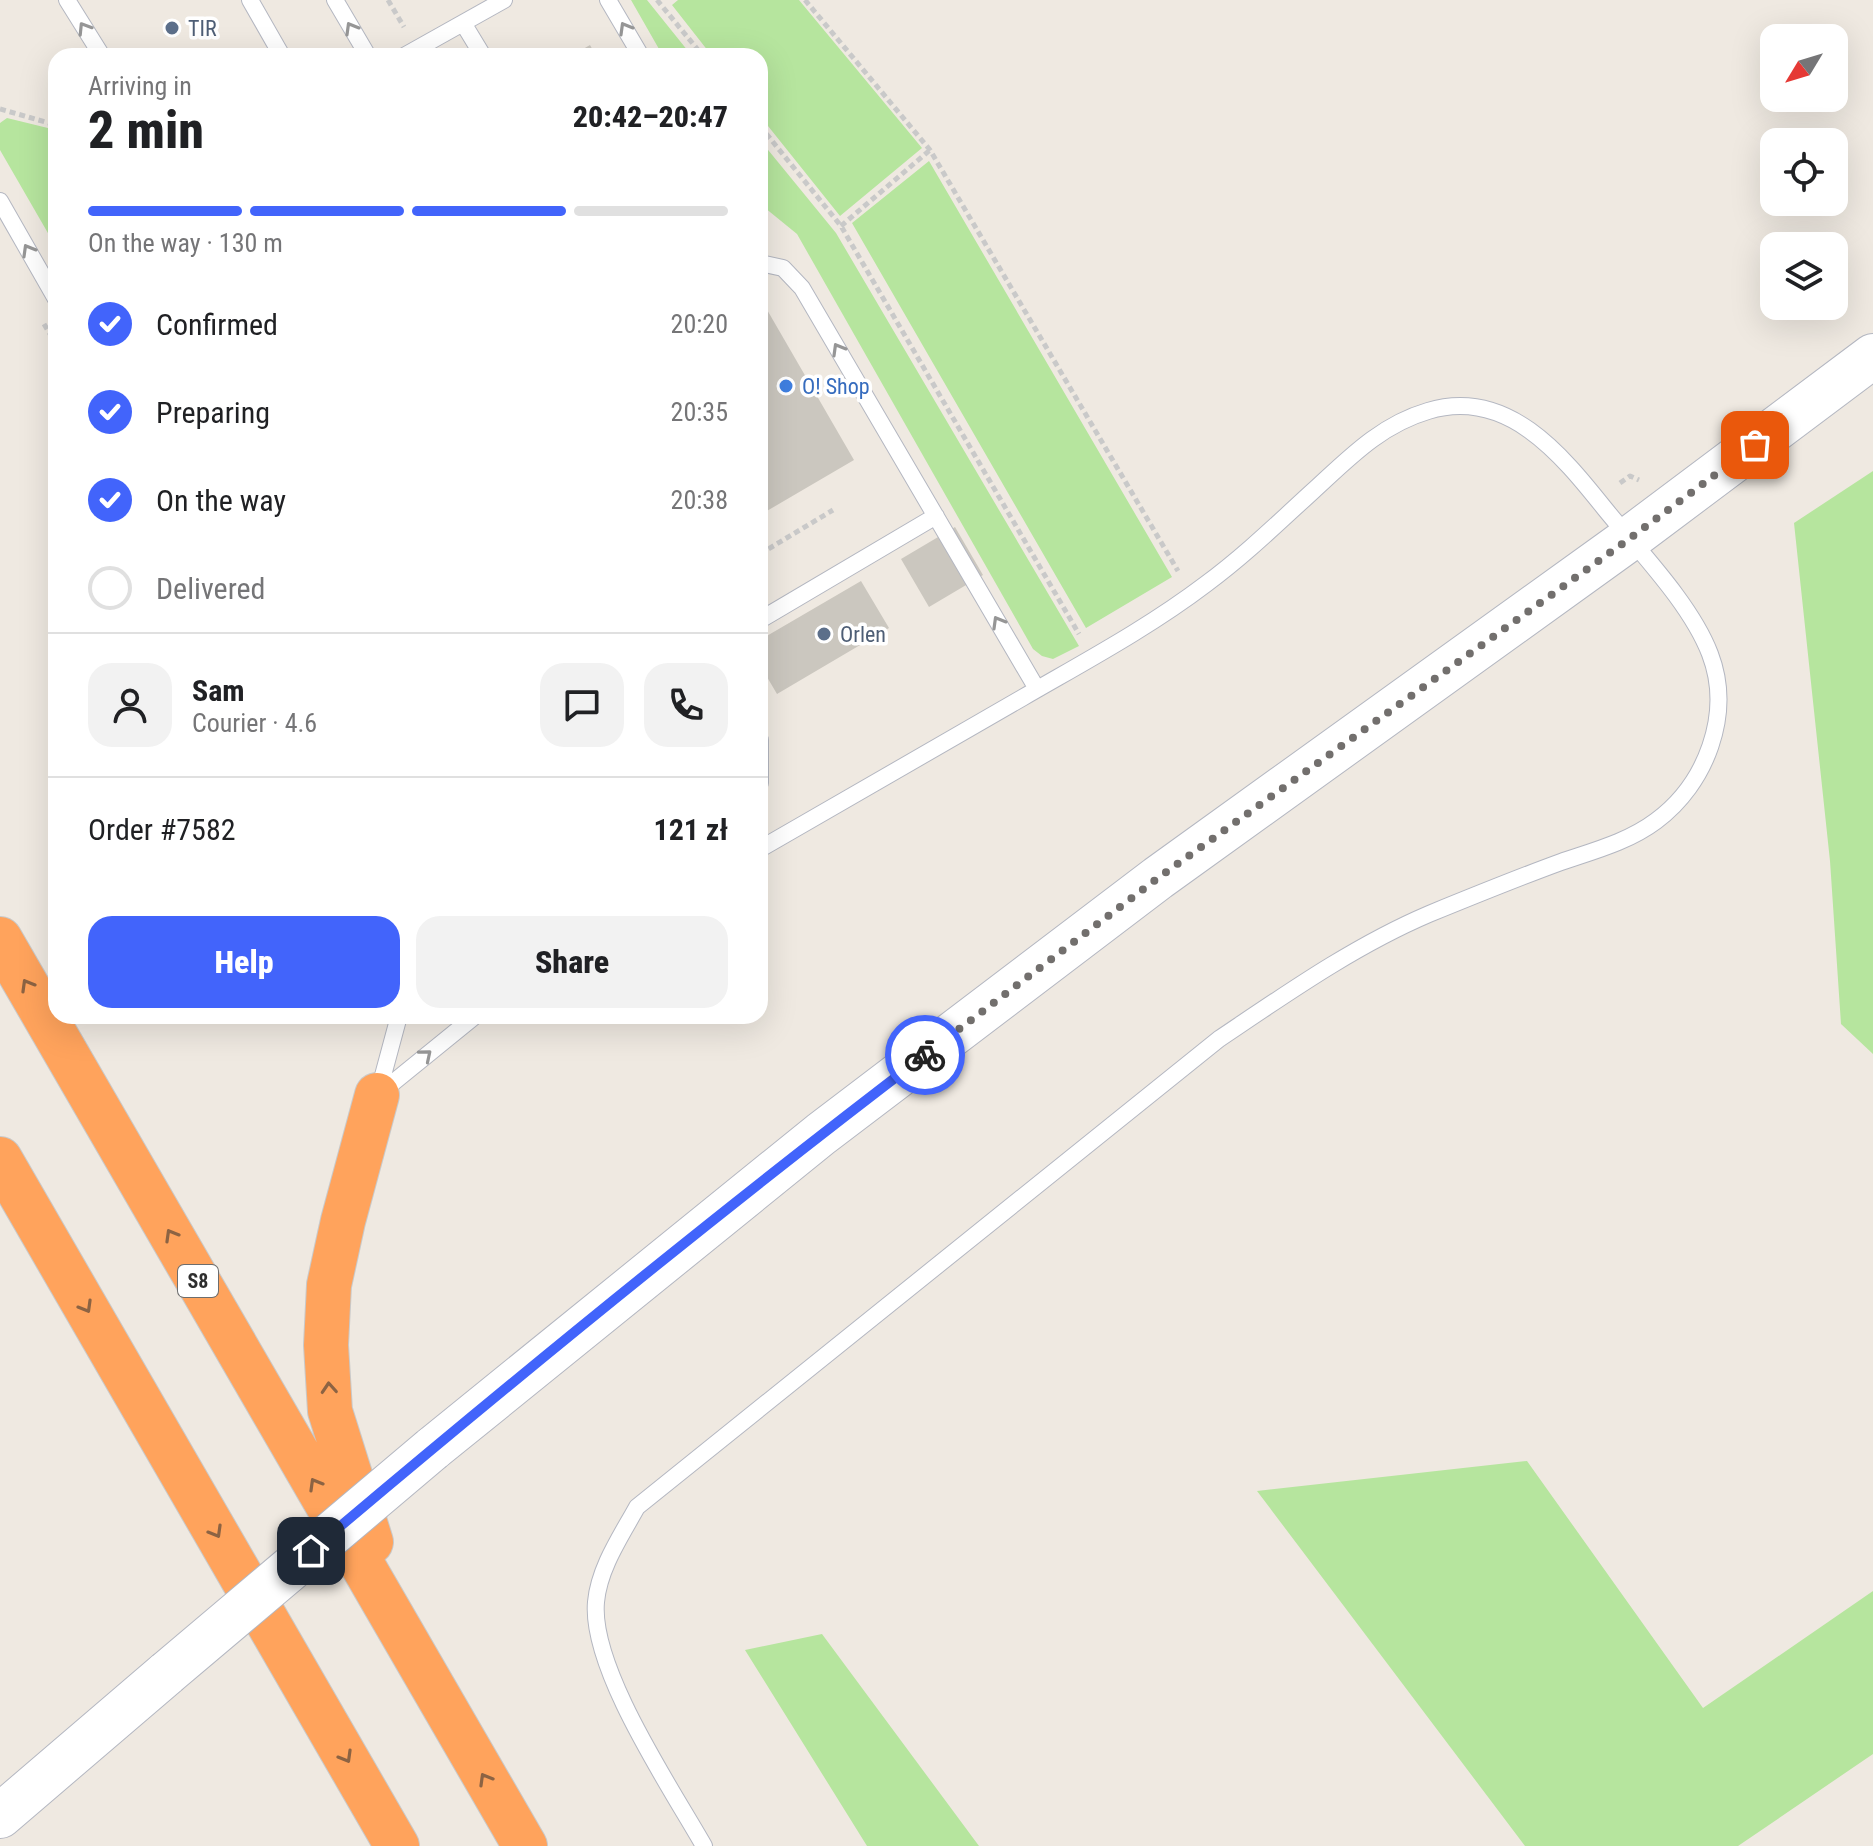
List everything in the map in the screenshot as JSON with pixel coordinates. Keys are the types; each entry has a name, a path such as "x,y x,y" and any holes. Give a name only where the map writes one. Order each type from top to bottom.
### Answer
{"highway":[{"name":"S8","path":"0,939 48,1022"},
{"name":"S8","path":"49,1024 525,1846"},
{"path":"377,1095 329,1285 326,1345 330,1411 396,1624"},
{"path":"0,1159 397,1846"},
{"path":"0,1188 47,1239"}],"street":[{"path":"0,1816 432,1449 834,1124 1158,878 1629,539 1873,356"}],"lane":[{"path":"67,0 97,48"},
{"path":"250,0 277,48"},
{"path":"335,0 363,48"},
{"path":"418,48 504,0"},
{"path":"608,0 636,48"},
{"path":"463,23 478,48"},
{"path":"0,201 48,285"},
{"path":"768,265 783,268 802,288 1037,689"},
{"path":"704,1846 632,1719 611,1677 600,1639 595,1604 602,1576 637,1507 1219,1039 1354,952 1422,917 1629,837 1654,822 1678,802 1710,751 1718,692 1710,653 1682,604 1582,479 1548,443 1512,418 1471,407 1431,410 1393,425 1362,445 1209,582 1142,629 768,844"},
{"path":"768,615 936,516"},
{"path":"377,1095 397,1024"},
{"path":"377,1095 465,1024"}],"path":[{"path":"805,0 930,150 1181,576"},
{"path":"660,1 697,48"},
{"path":"0,109 48,123"},
{"path":"768,136 841,226 1083,640"},
{"path":"841,226 930,150"},
{"path":"768,549 833,510"}],"green space":[{"path":"631,0 647,0 686,48 658,48"},
{"path":"678,0 799,0 922,148 840,216 768,126 768,48 706,48 672,5"},
{"path":"7,118 48,128 48,233 0,150 0,123"},
{"path":"768,150 836,233 1079,646 1053,659 1033,649 797,234 768,210"},
{"path":"929,161 1172,577 1086,628 852,223"},
{"path":"1873,471 1873,1054 1841,1024 1830,861 1794,523"},
{"path":"1527,1461 1703,1708 1873,1591 1873,1754 1738,1846 1525,1846 1257,1491"},
{"path":"822,1634 979,1846 867,1846 745,1650"}],"building":[{"name":"O! Shop","path":"768,311 854,460 768,510"},
{"path":"955,527 983,575 929,607 901,559"},
{"name":"Orlen","path":"861,581 889,628 777,694 768,679 768,635"}],"way so far":[{"path":"925,1055 1158,878 1755,445"}],"place":[{"name":"TIR","path":"172,28"},
{"name":"O! Shop","path":"786,386"},
{"name":"Orlen","path":"824,634"}],"route":[{"path":"311,1551 797,1153 925,1055"}]}
